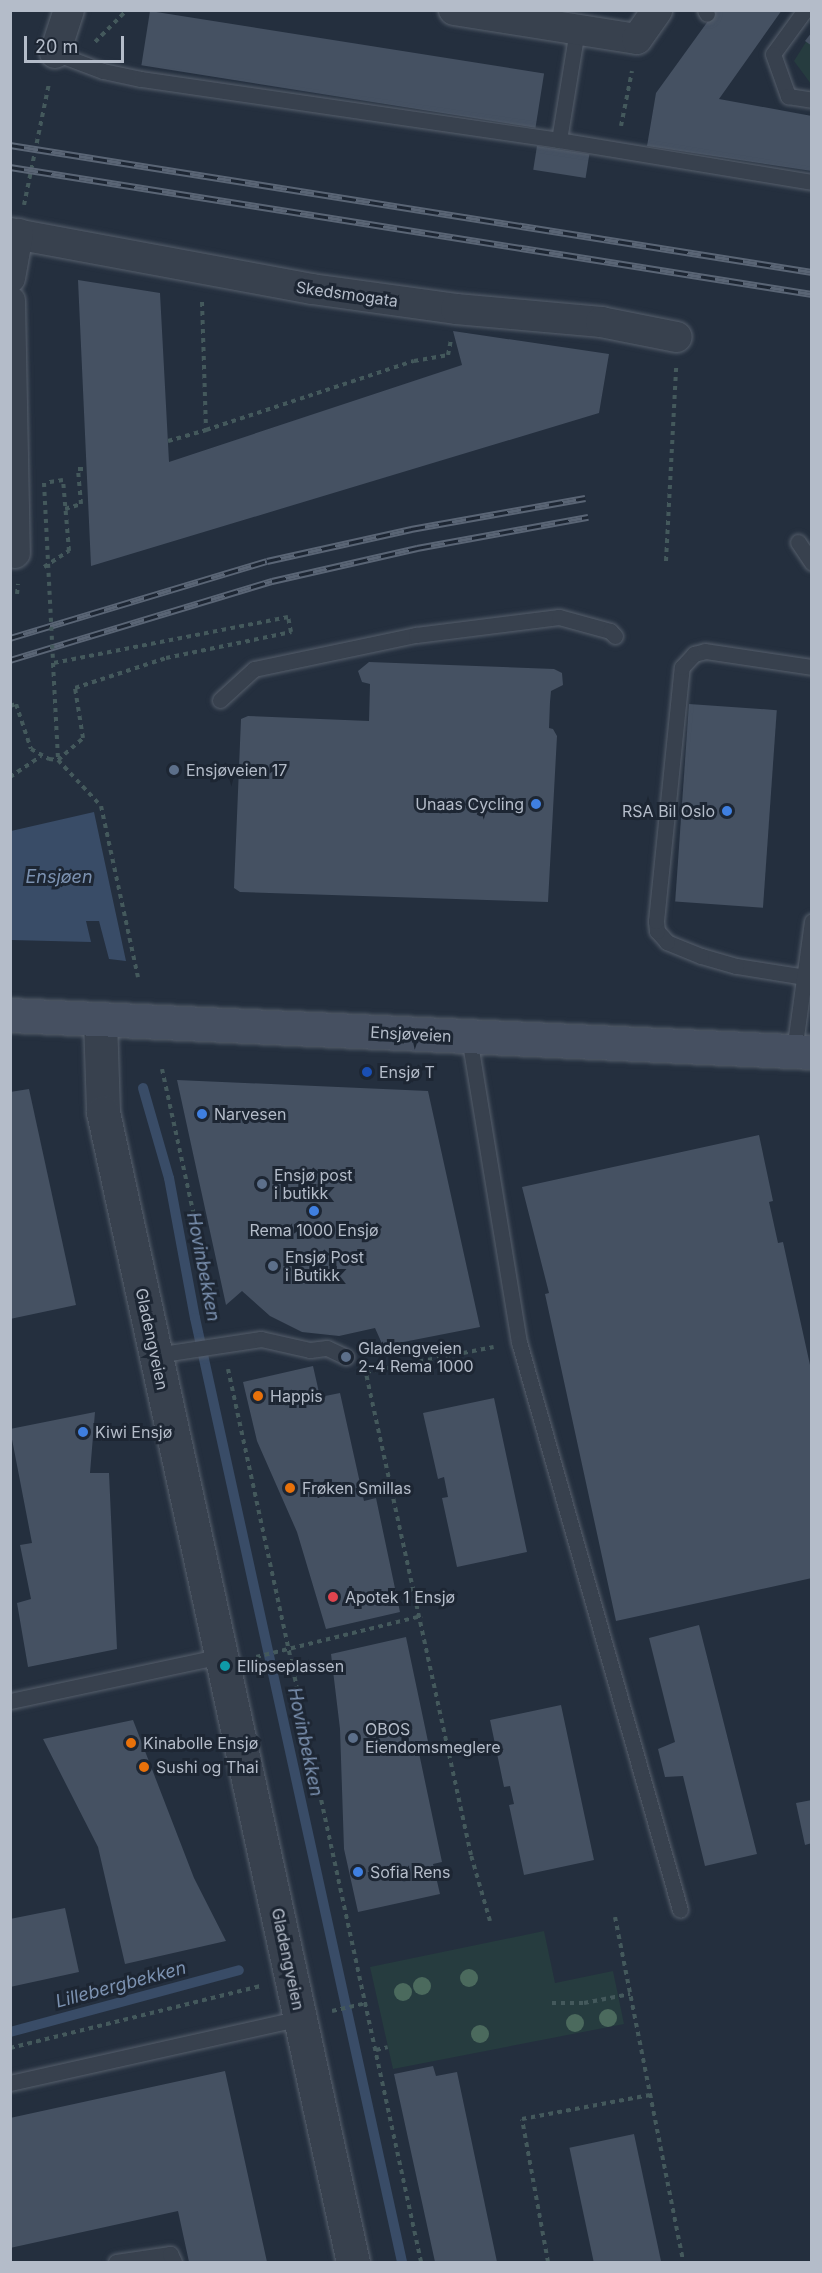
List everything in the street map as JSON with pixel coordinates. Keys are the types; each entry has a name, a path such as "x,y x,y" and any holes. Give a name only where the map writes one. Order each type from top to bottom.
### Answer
{"main road":[{"name":"Ensjøveien","path":"10,1015 803,1052"}],"street":[{"path":"66,57 69,10"},
{"path":"454,10 638,39 657,10"},
{"path":"10,278 14,234"},
{"name":"Skedsmogata","path":"14,234 201,271 456,309 601,322 677,337"},
{"path":"10,301 15,553"},
{"name":"Gladengveien","path":"100,1020 102,1109 353,2262"}],"lane":[{"path":"805,10 767,51 788,96 812,100"},
{"path":"559,140 578,30"},
{"path":"66,57 141,80 559,140 812,182"},
{"path":"798,542 812,563"},
{"path":"220,700 254,669 416,635 559,617 610,631 615,636"},
{"path":"805,977 736,966 701,956 668,942 657,931 656,921 682,667 694,654 705,651 812,667"},
{"path":"803,1052 805,977 812,921"},
{"path":"469,1037 519,1342 680,1911"},
{"path":"156,1354 212,1344 261,1340 310,1350 327,1348 346,1357"},
{"path":"10,1701 221,1656"},
{"path":"10,2083 301,2018"},
{"path":"116,2262 170,2253 174,2262"}],"path":[{"path":"14,234 66,57 127,10"},
{"path":"617,150 634,59"},
{"path":"201,271 206,430"},
{"path":"168,441 414,361 448,355 456,309"},
{"path":"666,561 677,337"},
{"path":"65,509 81,504 78,470 86,469"},
{"path":"58,759 44,483 63,480 69,551"},
{"path":"53,663 288,617 291,632 166,658 75,688 83,738 58,759"},
{"path":"10,706 16,704 31,749 41,756 58,759 101,806 138,977"},
{"path":"10,777 41,756"},
{"path":"162,1070 219,1328"},
{"path":"490,1921 471,1855 422,1616 366,1372 519,1342"},
{"path":"231,1385 421,2262"},
{"path":"258,1657 422,1616"},
{"path":"615,1917 683,2262"},
{"name":"Gladengveien","path":"10,2048 262,1986"},
{"path":"552,2003 584,2003 630,1994"},
{"path":"342,2009 365,2004"},
{"path":"376,2050 388,2047"},
{"path":"548,2262 522,2119 650,2095"}],"green space":[{"path":"811,34 811,84 794,61"},
{"path":"544,1931 555,1983 613,1971 624,2024 393,2069 370,1967"}],"water":[{"name":"Ensjøen","path":"94,812 126,961 109,959 99,921 86,921 91,942 11,940 11,831"}],"building":[{"path":"716,10 782,10 719,99 812,116 812,171 647,146 656,93"},
{"path":"150,11 544,73 535,128 141,65"},
{"path":"812,32 812,46 805,41"},
{"path":"537,146 589,154 586,178 533,170"},
{"path":"78,280 160,293 169,462 462,365 453,331 609,354 599,413 91,566"},
{"path":"369,662 554,669 562,673 563,685 551,691 550,702 549,728 553,729 557,736 548,902 240,892 234,888 241,719 248,716 369,721 370,684 362,682 358,671"},
{"path":"689,704 777,710 763,908 675,902"},
{"path":"177,1080 428,1091 480,1327 383,1346 375,1328 339,1336 302,1332 270,1316 242,1291 226,1305"},
{"path":"29,1089 76,1305 10,1319 10,1092"},
{"path":"759,1135 773,1201 769,1202 778,1243 783,1242 812,1374 812,1578 616,1621 545,1294 549,1293 522,1187"},
{"path":"313,1366 320,1397 340,1393 364,1501 376,1498 400,1612 326,1629 297,1532 257,1441 243,1382"},
{"path":"494,1398 527,1552 457,1567 442,1498 448,1497 444,1477 438,1479 423,1413"},
{"path":"95,1412 90,1473 109,1473 117,1649 28,1667 17,1603 31,1599 20,1545 32,1543 10,1429"},
{"path":"699,1625 757,1854 705,1866 683,1776 665,1777 658,1749 675,1742 649,1638"},
{"path":"406,1637 430,1751 419,1753 442,1862 433,1864 440,1894 358,1912 344,1849 340,1729 331,1654"},
{"path":"561,1705 594,1860 524,1875 509,1805 514,1804 510,1786 504,1787 490,1720"},
{"path":"133,1720 194,1878 226,1941 125,1964 98,1847 43,1739"},
{"path":"812,1800 812,1843 805,1845 796,1803"},
{"path":"65,1908 79,1972 10,1987 10,1919"},
{"path":"433,2066 436,2076 457,2072 497,2262 435,2262 394,2074"},
{"path":"225,2071 267,2262 189,2262 178,2211 10,2248 10,2118"},
{"path":"634,2134 661,2262 594,2262 569,2148"}],"waterway":[{"name":"Hovinbekken","path":"143,1088 169,1178 195,1318 402,2262"},
{"name":"Lillebergbekken","path":"10,2032 239,1970"}],"railway":[{"path":"10,145 812,272"},
{"path":"10,167 812,294"},
{"path":"10,638 267,561 411,529 585,498"},
{"path":"10,660 272,581 417,548 588,517"}],"place":[{"name":"Ensjøveien 17","path":"174,770"},
{"name":"Unaas Cycling","path":"536,804"},
{"name":"RSA Bil Oslo","path":"727,811"},
{"name":"Ensjø T","path":"367,1072"},
{"name":"Narvesen","path":"202,1114"},
{"name":"Ensjø post i butikk","path":"262,1184"},
{"name":"Rema 1000 Ensjø","path":"314,1211"},
{"name":"Ensjø Post i Butikk","path":"273,1266"},
{"name":"Gladengveien 2-4 Rema 1000","path":"346,1357"},
{"name":"Happis","path":"258,1396"},
{"name":"Kiwi Ensjø","path":"83,1432"},
{"name":"Frøken Smillas","path":"290,1488"},
{"name":"Apotek 1 Ensjø","path":"333,1597"},
{"name":"Ellipseplassen","path":"225,1666"},
{"name":"OBOS Eiendomsmeglere","path":"353,1738"},
{"name":"Kinabolle Ensjø","path":"131,1743"},
{"name":"Sushi og Thai","path":"144,1767"},
{"name":"Sofia Rens","path":"358,1872"}]}
